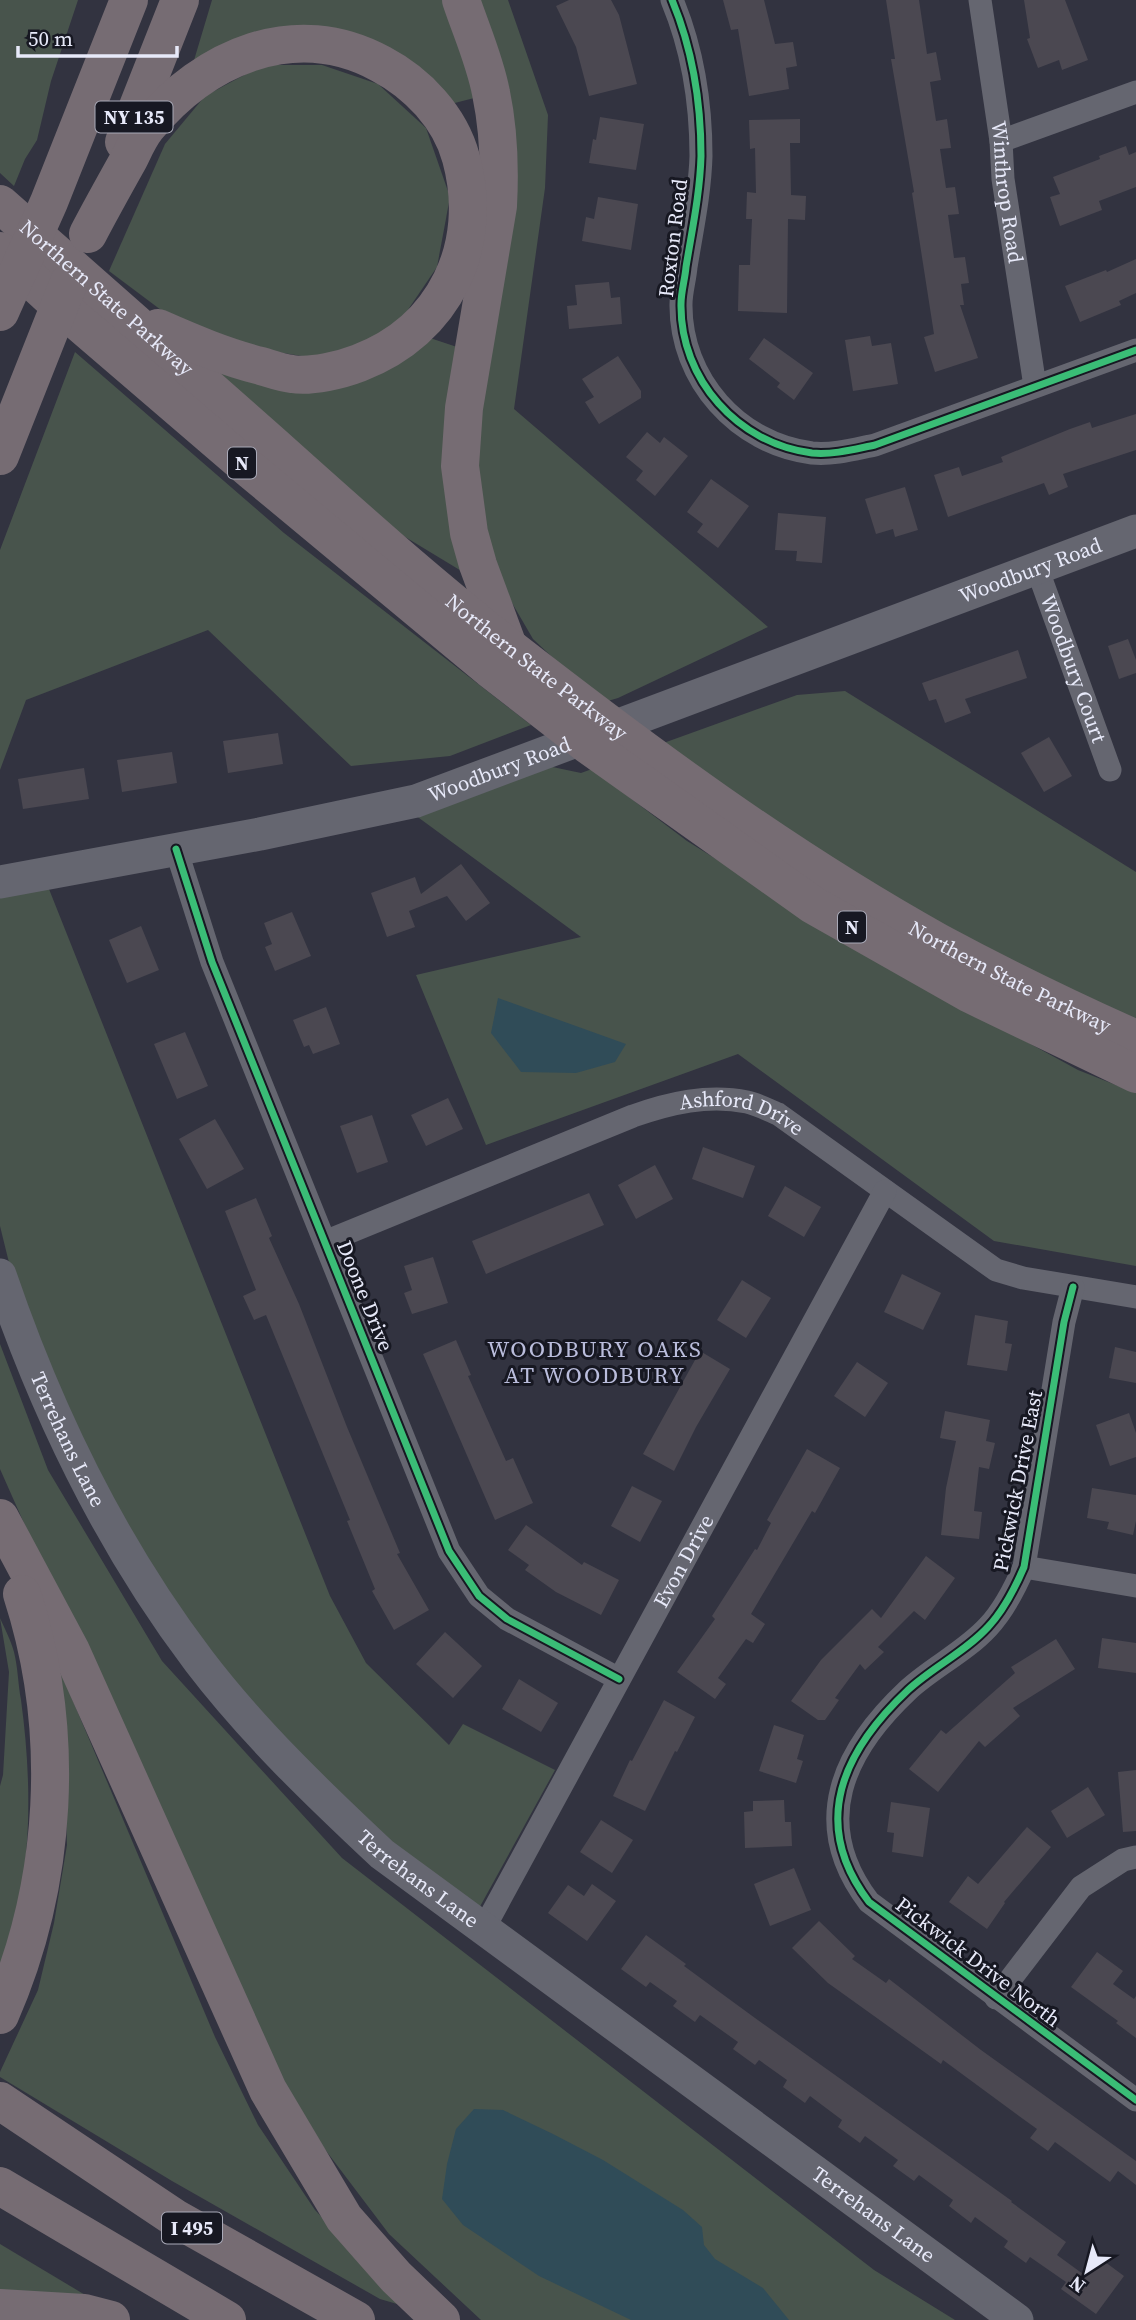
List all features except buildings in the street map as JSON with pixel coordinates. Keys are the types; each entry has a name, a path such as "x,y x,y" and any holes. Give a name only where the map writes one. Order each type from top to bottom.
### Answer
{"highway":[{"path":"49,202 111,0"},
{"name":"NY 135","path":"0,312 49,202 129,0"},
{"name":"NY 135","path":"0,456 180,0"},
{"path":"461,0 491,91 498,133 500,174 498,206 464,408 460,466 469,533 509,648"},
{"path":"88,233 145,129 176,96 208,73 235,58 257,50 307,42 333,46 372,59 397,72 432,104 445,122 460,155 468,191 468,220 464,246 454,278 443,299 413,332 381,355 342,370 293,375 223,357 126,314"},
{"name":"Northern State Parkway","path":"0,204 363,525 509,648 677,774 773,841 937,941 1057,1003 1136,1039"},
{"name":"Northern State Parkway","path":"0,251 251,471 490,669 588,745 813,905 970,994 1136,1074"},
{"path":"0,1518 71,1651 268,2090 344,2218 396,2277 441,2320"},
{"path":"0,1532 33,1627 46,1693 51,1756 48,1831 36,1907 13,1985 0,2015"},
{"name":"I 495","path":"0,2101 176,2218 356,2320"},
{"path":"0,2186 227,2320"},
{"path":"0,2308 84,2313 111,2320"}],"main road":[{"name":"Woodbury Road","path":"0,882 416,801 1136,531"},
{"name":"Terrehans Lane","path":"0,1275 61,1432 115,1534 200,1662 293,1770 382,1854 1017,2320"}],"street":[{"name":"Roxton Road","path":"672,0 690,55 700,144 697,199 681,303 684,337 695,372 714,400 747,429 770,443 812,453 835,453 875,445 1136,349"},
{"name":"Winthrop Road","path":"980,0 1001,141 1003,179 1035,386"},
{"path":"1001,141 1136,92"},
{"name":"Woodbury Court","path":"1037,568 1110,769"},
{"name":"Doone Drive","path":"176,849 212,962 449,1551 479,1596 507,1619 619,1679"},
{"name":"Ashford Drive","path":"325,1242 664,1105 703,1099 748,1102 778,1114 996,1270 1023,1278 1136,1297"},
{"name":"Evon Drive","path":"483,1930 885,1191"},
{"name":"Pickwick Drive East","path":"838,1824 841,1785 848,1768 880,1719 910,1688 957,1655 990,1626 1014,1590 1024,1567 1064,1322 1073,1287"},
{"path":"1024,1567 1136,1586"},
{"name":"Pickwick Drive North","path":"838,1824 843,1858 854,1883 869,1902 1136,2100"},
{"path":"996,1998 1081,1887 1123,1860 1136,1857"}],"shaded area":[{"path":"0,0 78,0 51,81 37,140 25,159 14,186 0,173"},
{"path":"212,0 446,0 478,97 447,105 360,39 192,67"},
{"path":"471,0 508,0 548,115 545,188 514,409 768,627 618,698 601,703 533,639 497,577 475,493 479,397 516,180"},
{"path":"263,65 322,65 378,84 426,128 450,197 437,267 401,320 362,344 314,358 240,346 161,310 109,271 165,144 205,96"},
{"path":"427,337 460,348 468,575 397,532 185,349 255,381"},
{"path":"75,352 284,533 531,725 450,756 351,766 208,630 26,700 0,770 0,550"},
{"path":"845,691 1136,872 1136,1023 1057,988 825,862 658,745 797,695"},
{"path":"524,761 581,773 592,769 687,841 892,968 1078,1070 1136,1093 1136,1266 994,1241 738,1054 486,1145 416,975 581,937 400,804"},
{"path":"43,874 330,1596 366,1663 449,1745 463,1724 555,1770 477,1912 389,1849 211,1661 116,1523 15,1287 0,1226 0,882"},
{"path":"0,1344 48,1470 162,1661 342,1858 874,2270 955,2320 481,2320 389,2234 299,2115 99,1692 0,1469"},
{"path":"0,1618 16,1664 25,1733 28,1802 19,1904 0,1969 0,1786 3,1775 9,1672"},
{"path":"62,1675 215,2037 258,2125 315,2210 394,2292 397,2304 380,2299 172,2181 0,2077 38,1990 54,1923 67,1845 64,1757 57,1679"},
{"path":"0,2244 122,2317 0,2300"}],"water":[{"path":"498,998 626,1044 615,1062 576,1073 521,1072 491,1033"},
{"path":"474,2109 503,2110 553,2134 603,2160 683,2210 702,2227 704,2245 715,2259 763,2288 789,2320 631,2320 539,2276 463,2225 442,2199 456,2129"}],"cycle path":[{"path":"672,0 690,57 701,136 699,184 681,299 683,332 702,382 718,403 738,422 785,447 812,453 844,451 875,445 1136,350"},
{"path":"176,849 212,962 449,1551 479,1596 507,1619 619,1679"},
{"path":"1073,1287 1064,1322 1021,1575 1004,1606 988,1627 908,1690 885,1713 866,1738 851,1763 842,1789 838,1816 841,1844 851,1873 869,1902 1136,2100"}],"district":[{"name":"WOODBURY OAKS AT WOODBURY","path":"595,1362"}]}
